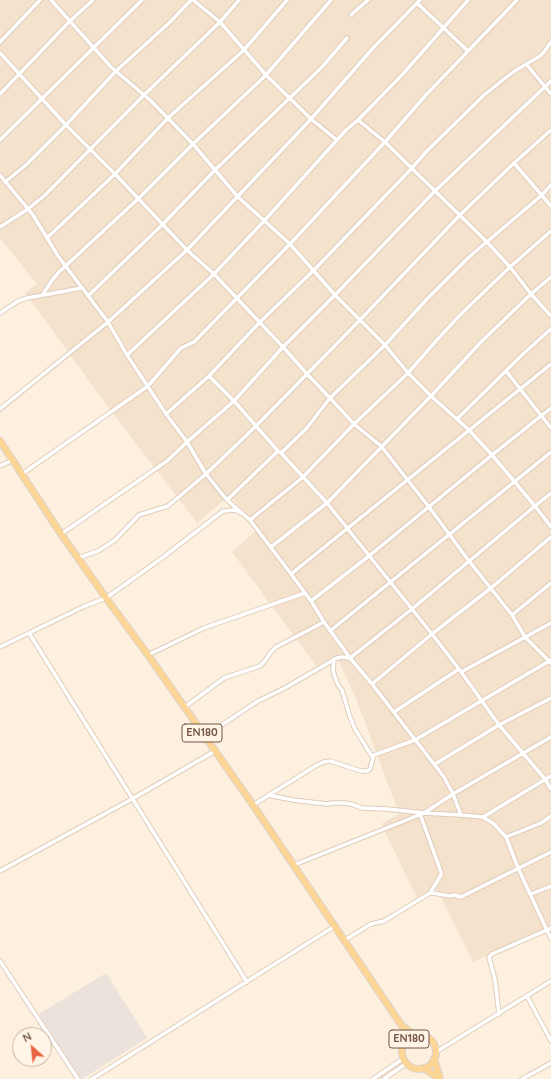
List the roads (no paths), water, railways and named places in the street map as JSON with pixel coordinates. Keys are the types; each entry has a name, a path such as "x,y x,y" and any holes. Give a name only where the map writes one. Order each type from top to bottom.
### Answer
{"main road":[{"name":"EN180","path":"0,441 61,534 185,707 294,865 402,1026 406,1041 402,1051 407,1064 416,1068 424,1068 434,1059 436,1052 435,1046 428,1038 422,1035 415,1036 406,1041"},
{"name":"EN180","path":"402,1026 415,1036"},
{"name":"EN180","path":"434,1059 440,1079"},
{"name":"EN180","path":"424,1068 440,1079"}],"street":[{"path":"0,42 40,0"},
{"path":"51,0 116,71 144,95 193,144 238,197 290,244 335,295 385,346 408,373 469,430 515,482 551,527"},
{"path":"0,94 70,21 93,0"},
{"path":"0,140 142,0"},
{"path":"6,182 26,165 66,125 116,71 192,0 220,22 266,75 311,119 337,140"},
{"path":"0,226 28,209 54,186 144,95 220,22 240,0"},
{"path":"47,238 115,174 168,118 244,50 287,0"},
{"path":"43,294 52,279 139,198 193,144 266,75 331,0"},
{"path":"351,15 368,0"},
{"path":"411,0 418,2 468,51"},
{"path":"127,355 214,274 346,130 358,120 402,75 468,0"},
{"path":"22,474 148,386 181,348 194,342 290,244 425,96 517,0"},
{"path":"0,409 108,322 187,250 311,119 374,47 418,2"},
{"path":"88,296 163,224 215,170 322,66 347,38"},
{"path":"166,414 209,376 260,322 314,270 426,152 484,95 513,72 540,56 551,42"},
{"path":"0,53 66,125 139,198 187,250 214,274 284,347 354,424 381,446 450,534 469,561 512,614 525,637 550,661 415,740 374,755 370,769 367,771 330,761 324,762 252,805"},
{"path":"527,64 551,94"},
{"path":"61,534 167,461 234,401 284,347 435,191 551,81"},
{"path":"358,120 412,168 487,242 551,316"},
{"path":"78,558 98,551 115,540 139,515 168,506 206,474 256,426 360,320 460,215 551,130"},
{"path":"514,163 551,206"},
{"path":"0,175 33,215 58,256 108,322 127,355 166,414 187,442 206,474 227,500 250,520 292,574 350,658 435,764 453,794 461,815"},
{"path":"227,500 306,429 330,398 385,346 427,299 469,257 542,195 551,185"},
{"path":"250,520 303,477 354,424 408,373 460,315 510,267 551,231"},
{"path":"271,547 327,503 481,342 551,277"},
{"path":"0,313 18,301 43,294 82,288"},
{"path":"457,419 551,329"},
{"path":"292,574 551,364"},
{"path":"506,371 551,428"},
{"path":"209,376 234,401 327,503 432,634 460,670 499,725 545,779 551,789"},
{"path":"311,601 369,556 551,408"},
{"path":"330,631 551,452"},
{"path":"0,466 13,460"},
{"path":"204,736 258,701 283,689 334,659 341,657 350,658 412,609 551,493"},
{"path":"0,647 84,606 106,598 162,558 223,511 234,510 245,515"},
{"path":"372,684 432,634 491,588 551,537"},
{"path":"512,614 551,583"},
{"path":"148,655 204,628 305,593"},
{"path":"185,707 224,678 260,666 276,647 324,622"},
{"path":"394,712 460,670 551,623"},
{"path":"29,633 247,982"},
{"path":"334,659 334,675 342,690 350,717 355,729 372,758"},
{"path":"435,764 499,725 551,698"},
{"path":"294,865 422,813 551,737"},
{"path":"0,871 132,799 215,751"},
{"path":"483,817 551,776"},
{"path":"268,795 327,804 351,804 362,808 483,817 494,824 506,837 518,868 549,928 551,939"},
{"path":"422,813 441,872 430,893"},
{"path":"506,837 541,823 551,816"},
{"path":"345,940 371,924 384,921 430,893 433,892 461,897 551,852"},
{"path":"531,894 551,886"},
{"path":"92,1079 335,926"},
{"path":"499,1014 495,980 489,957 492,954 549,928"},
{"path":"0,961 78,1079"},
{"path":"436,1052 551,981"},
{"path":"527,996 551,1041"},
{"path":"373,1079 404,1058"},
{"path":"522,1079 551,1063"},
{"path":"384,1079 407,1064"}]}
